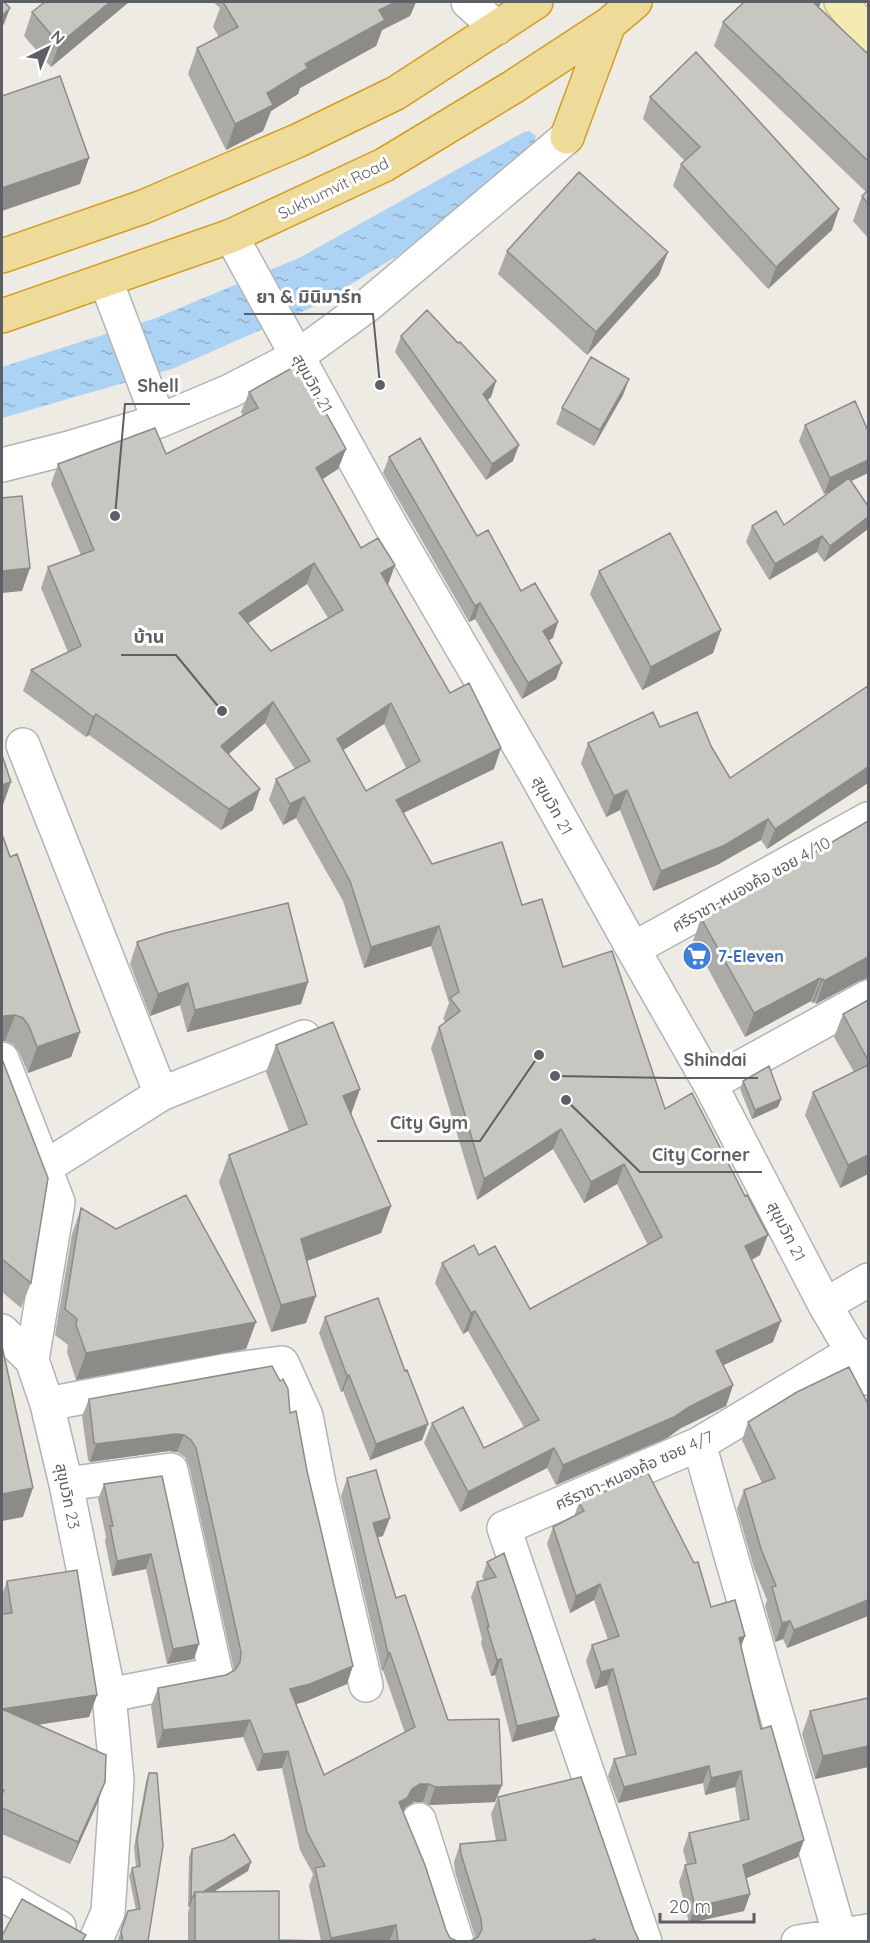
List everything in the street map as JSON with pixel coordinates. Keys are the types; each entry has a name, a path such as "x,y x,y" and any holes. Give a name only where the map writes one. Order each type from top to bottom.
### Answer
{"highway":[{"path":"2,256 143,207 297,141 396,93 536,2"},
{"name":"Sukhumvit Road","path":"2,316 231,236 384,165 513,87 609,24 635,2"},
{"path":"567,136 609,24"}],"main road":[{"path":"842,2 868,35"}],"street":[{"path":"468,2 497,28"},
{"path":"2,465 159,421 230,392 298,356 369,304 567,136"},
{"name":"สุขุมวิท 21","path":"231,236 390,526 535,773 710,1084 825,1305 861,1364"},
{"path":"106,281 159,421"},
{"path":"23,745 161,1094"},
{"name":"ศรีราชา-หนองค้อ ซอย 4/10","path":"633,949 868,819"},
{"path":"710,1084 868,996"},
{"path":"44,1168 161,1094 304,1038"},
{"name":"สุขุมวิท 23","path":"2,1059 58,1202 32,1360 47,1404 66,1484 109,1695 117,1780 108,1912 95,1941"},
{"path":"825,1305 868,1280"},
{"path":"2,1331 32,1360"},
{"path":"47,1404 229,1370 282,1363 306,1416 319,1484 366,1685"},
{"name":"ศรีราชา-หนองค้อ ซอย 4/7","path":"645,1941 504,1528 699,1444 861,1364"},
{"path":"699,1444 854,1933 798,1941"},
{"path":"66,1484 171,1470 216,1674 109,1695"},
{"path":"419,1820 457,1941"},
{"path":"2,1894 84,1941"}],"water":[{"path":"529,131 536,136 534,144 418,243 317,305 172,369 2,418 2,367 156,318 301,257"}],"building":[{"path":"2,2 10,8 2,16"},
{"path":"45,2 110,2 59,44 32,12"},
{"path":"223,2 396,2 379,10 385,20 305,64 308,68 267,93 273,105 235,124 197,48 238,27"},
{"path":"744,2 815,2 868,54 868,161 723,22"},
{"path":"696,52 839,209 776,267 681,164 700,147 650,97"},
{"path":"60,76 89,158 2,188 2,96"},
{"path":"579,172 668,252 596,332 507,251"},
{"path":"868,190 868,204 862,196"},
{"path":"427,310 496,381 483,394 519,445 492,464 401,336"},
{"path":"591,357 629,379 600,430 562,408"},
{"path":"299,364 346,449 316,468 361,548 378,538 395,565 381,573 450,693 469,683 501,748 396,800 432,864 502,842 522,905 542,899 563,967 612,951 665,1109 692,1093 745,1196 747,1195 768,1235 745,1246 781,1321 716,1351 733,1385 674,1417 563,1465 554,1448 468,1492 432,1423 463,1407 484,1448 539,1420 475,1311 471,1313 442,1263 474,1245 479,1255 495,1246 530,1309 662,1237 624,1164 591,1182 561,1129 484,1179 439,1027 460,1011 450,998 459,992 439,926 371,947 350,881 304,797 290,804 276,779 310,761 273,702 221,746 260,789 229,809 96,714 93,717 31,670 81,646 48,567 94,550 58,464 155,428 166,454 258,408 249,392","holes":["314,563 343,610 271,651 239,613","391,703 420,761 366,791 337,739"]},
{"path":"855,401 868,431 868,460 830,478 805,425"},
{"path":"420,438 477,536 488,530 521,591 535,583 558,622 543,631 562,663 528,683 480,603 475,606 389,457"},
{"path":"849,478 868,506 868,517 830,546 822,536 775,564 752,526 776,511 784,525"},
{"path":"22,496 30,568 2,571 2,498"},
{"path":"670,533 721,630 651,667 599,571"},
{"path":"868,686 868,767 775,829 768,819 725,845 661,871 627,790 614,796 588,743 653,712 660,727 697,712 711,746 730,778"},
{"path":"2,755 11,782 2,785"},
{"path":"868,821 868,957 824,981 820,978 754,1013 701,918"},
{"path":"2,834 10,857 17,854 80,1032 37,1047 29,1026 23,1018 15,1015 2,1018"},
{"path":"288,903 308,982 195,1010 188,983 158,994 137,942"},
{"path":"868,1000 868,1060 843,1014"},
{"path":"333,1022 360,1089 343,1096 391,1206 301,1239 316,1296 281,1305 229,1155 307,1124 276,1045"},
{"path":"2,1059 48,1178 31,1283 2,1259"},
{"path":"868,1065 868,1155 848,1165 813,1092"},
{"path":"769,1066 781,1099 755,1110 743,1081"},
{"path":"186,1195 256,1322 86,1353 76,1325 77,1319 65,1309 81,1208 116,1229"},
{"path":"378,1298 405,1371 407,1370 428,1424 376,1444 325,1317"},
{"path":"2,1346 33,1488 2,1494"},
{"path":"272,1366 280,1381 283,1379 288,1389 290,1413 296,1411 307,1471 353,1666 310,1684 290,1689 324,1775 415,1727 390,1653 388,1653 347,1478 376,1470 390,1518 373,1523 396,1598 405,1595 448,1720 499,1719 502,1785 435,1787 420,1784 412,1789 407,1798 399,1802 425,1865 446,1930 450,1938 457,1941 398,1941 396,1925 331,1938 315,1868 325,1866 307,1832 288,1751 263,1754 250,1720 163,1730 158,1688 226,1675 235,1670 240,1662 241,1652 196,1448 184,1435 176,1434 96,1444 94,1443 89,1399"},
{"path":"849,1367 868,1404 868,1600 794,1630 790,1621 782,1623 772,1587 776,1586 761,1549 744,1490 775,1478 748,1422 797,1392"},
{"path":"648,1473 694,1563 698,1562 711,1607 735,1600 745,1636 739,1638 761,1729 771,1726 804,1840 743,1865 750,1894 695,1907 685,1865 696,1863 689,1833 749,1819 741,1771 711,1778 709,1766 624,1787 614,1759 636,1754 613,1669 601,1672 592,1645 619,1636 600,1584 576,1596 553,1527 584,1511 579,1502"},
{"path":"162,1476 199,1644 173,1649 151,1554 117,1561 110,1526 113,1526 104,1484"},
{"path":"504,1553 559,1716 517,1726 501,1659 497,1660 477,1582 496,1577 487,1562"},
{"path":"77,1570 97,1695 2,1709 2,1614 12,1613 7,1581"},
{"path":"868,1698 868,1746 823,1756 810,1711"},
{"path":"2,1709 106,1755 105,1782 78,1842 2,1808 4,1790 2,1789"},
{"path":"149,1773 157,1773 163,1846 148,1941 123,1941 121,1931 128,1911 140,1909 132,1868 140,1866 137,1839"},
{"path":"581,1777 639,1941 596,1941 595,1939 588,1941 470,1941 478,1937 482,1929 481,1919 460,1844 506,1840 498,1797"},
{"path":"234,1834 251,1862 203,1892 195,1892 191,1899 192,1849 224,1840"},
{"path":"279,1891 279,1940 321,1941 195,1941 195,1892"},
{"path":"22,1899 86,1935 82,1941 2,1941 2,1936"}],"place":[{"name":"ยา & มินิมาร์ท","path":"380,385"},
{"name":"Shell","path":"115,516"},
{"name":"บ้าน","path":"222,711"},
{"name":"7-Eleven","path":"697,956"},
{"name":"City Gym","path":"539,1055"},
{"name":"Shindai","path":"555,1076"},
{"name":"City Corner","path":"566,1100"}]}
